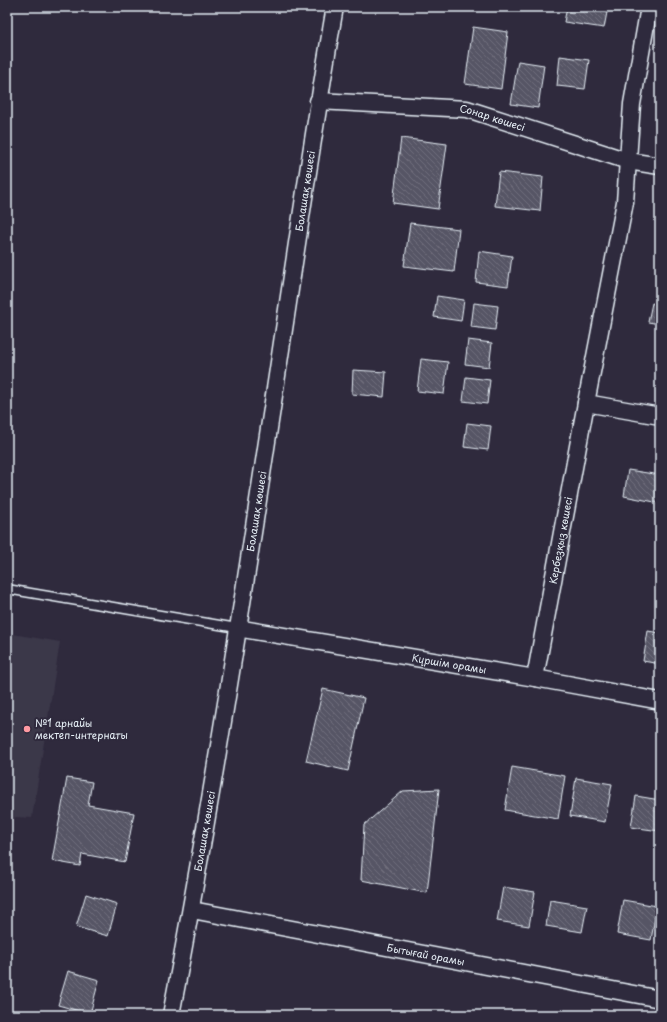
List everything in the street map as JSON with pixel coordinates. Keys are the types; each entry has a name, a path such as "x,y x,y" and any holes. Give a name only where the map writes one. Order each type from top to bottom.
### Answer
{"street":[{"name":"Болашақ көшесі","path":"171,1015 192,910 274,396 318,101 335,7"},
{"name":"Кербезқыз көшесі","path":"535,678 625,202 632,104 649,7"},
{"name":"Сонар көшесі","path":"318,101 467,109 628,161 660,166"},
{"path":"586,403 660,416"},
{"name":"Күршім орамы","path":"237,628 535,678 660,701"},
{"name":"Бытығай орамы","path":"192,910 660,999"}],"lane":[{"path":"7,589 237,628"}],"shaded area":[{"name":"№1 арнайы мектеп-интернаты","path":"7,633 60,642 32,818 16,817 7,824"}],"building":[{"path":"567,7 608,7 604,28 564,22"},
{"path":"473,27 508,32 501,89 465,84"},
{"path":"560,56 589,60 585,89 557,86"},
{"path":"518,61 544,65 538,108 511,104"},
{"path":"401,138 447,144 438,209 393,203"},
{"path":"499,172 543,177 540,211 495,206"},
{"path":"410,223 459,229 454,272 404,266"},
{"path":"479,251 512,256 508,286 476,282"},
{"path":"660,262 660,287 656,286"},
{"path":"437,296 464,300 461,321 434,317"},
{"path":"474,303 498,306 495,330 471,327"},
{"path":"652,303 660,305 660,324 648,322"},
{"path":"468,340 492,343 489,367 465,364"},
{"path":"421,359 448,362 444,394 417,391"},
{"path":"353,370 386,372 384,397 352,394"},
{"path":"466,377 490,380 487,404 463,401"},
{"path":"467,423 491,426 488,450 464,447"},
{"path":"628,470 660,475 660,503 624,496"},
{"path":"648,631 660,633 660,664 643,661"},
{"path":"323,689 364,698 348,771 306,761"},
{"path":"512,767 565,776 558,819 505,810"},
{"path":"67,778 92,782 88,805 134,813 125,862 82,854 80,866 52,861"},
{"path":"576,778 612,784 605,822 570,816"},
{"path":"439,789 427,893 361,880 364,825 403,791"},
{"path":"636,796 660,800 660,831 631,827"},
{"path":"503,887 535,892 529,926 497,921"},
{"path":"86,894 117,904 108,936 76,927"},
{"path":"550,900 587,906 582,932 546,926"},
{"path":"623,900 657,906 651,940 617,934"},
{"path":"68,971 99,980 90,1014 58,1005"}],"place":[{"name":"№1 арнайы мектеп-интернаты","path":"27,729"}]}
